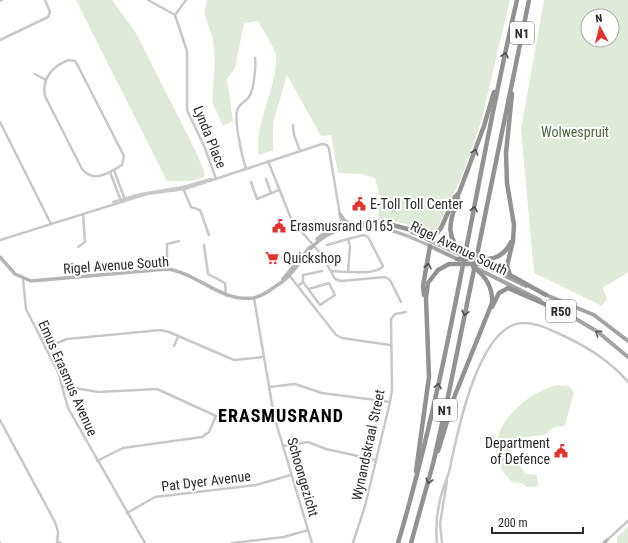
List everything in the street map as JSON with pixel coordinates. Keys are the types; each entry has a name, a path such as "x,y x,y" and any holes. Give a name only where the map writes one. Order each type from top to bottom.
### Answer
{"highway":[{"name":"N1","path":"398,543 430,425 502,67 517,0"},
{"name":"N1","path":"410,543 433,464 529,0"},
{"path":"433,464 443,440 455,395 489,312 492,298 488,282 456,246 451,236 450,223 459,193 484,126 502,67"},
{"path":"515,67 506,153 507,184 514,233 507,266 508,273 546,295"},
{"path":"392,225 427,234 436,234 441,228 455,196 459,193"},
{"path":"413,492 428,388 428,332 426,298 428,283 438,270 449,264 468,261 480,265 495,259 508,247 511,238 512,212"},
{"path":"428,332 423,286 430,246"},
{"path":"458,257 480,265"},
{"path":"479,334 500,293 506,288 572,316"}],"main road":[{"path":"340,214 346,222 367,223"},
{"name":"Rigel Avenue South","path":"23,279 41,282 167,269 185,274 226,296 254,298 270,291 289,274 313,244 328,231 367,223 392,225 433,241 450,250 458,257"},
{"name":"Rigel Avenue South","path":"342,228 366,226 382,227 402,232 446,254 490,268 546,295 594,315 628,341"},
{"path":"0,257 10,270 23,279"},
{"name":"Rigel Avenue South","path":"480,265 488,274 572,316 598,332 628,357"}],"street":[{"path":"0,40 48,17 50,12 45,0"},
{"path":"148,0 175,15 186,0"},
{"name":"Lynda Place","path":"175,15 187,48 186,110 202,143 216,178"},
{"path":"246,168 240,151 237,112 240,106 251,95 255,58"},
{"path":"69,60 76,63 124,156 122,165 110,172 96,176 86,173 82,169 45,96 46,80 54,67 69,60"},
{"path":"35,74 46,80"},
{"path":"0,122 51,224"},
{"path":"293,125 294,136 300,151"},
{"path":"0,240 121,201 150,193 183,188 324,144 329,148 342,228"},
{"path":"268,161 292,221 322,255 334,279 339,281 385,277 390,280 401,302"},
{"path":"114,170 125,200"},
{"path":"110,172 121,201"},
{"path":"266,179 271,193"},
{"path":"251,182 257,199 279,190"},
{"path":"183,188 191,207 200,210 209,235"},
{"path":"78,247 85,242 82,214"},
{"path":"327,245 364,235 368,237 383,266 381,269 370,272 330,271"},
{"path":"348,239 350,246 348,272"},
{"path":"167,269 167,244 179,241"},
{"path":"204,245 208,274 225,283 226,296"},
{"path":"309,289 329,283 335,295 320,305 303,282 303,275 322,271"},
{"path":"289,274 331,329 339,336 390,345"},
{"name":"Emus Erasmus Avenue","path":"23,279 26,309 63,386 68,408 97,462 145,543"},
{"path":"298,286 303,282"},
{"name":"Schoongezicht","path":"254,298 274,416 312,543"},
{"name":"Wynandskraal Street","path":"353,543 365,506 390,402 392,390 390,345 392,317 395,314 406,312"},
{"path":"442,543 440,524 447,479 461,417 484,356 494,339 510,326 522,323 536,324 601,356 628,382"},
{"path":"45,348 67,339 148,331 164,331 234,360 263,357"},
{"path":"174,346 178,337"},
{"path":"269,387 295,384 322,393 390,402"},
{"path":"63,386 98,392 158,389 216,416 236,421 274,416"},
{"path":"97,462 123,448 202,437 209,432 216,416"},
{"path":"0,420 55,522 58,532 57,542 61,543"},
{"path":"283,446 308,442 326,449 376,460"},
{"name":"Pat Dyer Avenue","path":"127,512 155,497 256,485 291,475"},
{"path":"437,543 436,533 438,515 444,486 447,479"},
{"path":"606,542 628,521"},
{"path":"232,543 284,537 308,530"}],"green space":[{"path":"76,0 112,0 136,33 197,154 205,174 204,177 192,181 167,181"},
{"path":"207,0 510,0 481,122 462,176 437,229 429,232 406,224 378,218 380,197 375,178 361,174 338,173 331,135 321,136 287,75 273,123 273,150 259,155 258,142 262,118 273,81 276,56 258,21 244,23 235,68 227,79 233,121 223,126 212,101 215,62 213,39 204,12"},
{"name":"Wolwespruit","path":"544,0 628,0 628,272 603,288 607,299 602,306 534,273 521,129"},
{"path":"556,385 569,386 574,392 565,426 555,427 544,435 511,439 511,457 518,457 520,466 526,474 537,475 538,486 526,487 522,483 512,482 502,470 497,456 497,442 501,429 519,406 543,390"},
{"path":"628,527 628,543 617,543 617,537"}],"place":[{"name":"E-Toll Toll Center","path":"359,204"},
{"name":"Erasmusrand 0165","path":"279,226"},
{"name":"Quickshop","path":"272,258"},
{"name":"Department of Defence","path":"561,451"}],"district":[{"name":"ERASMUSRAND","path":"281,416"}]}
